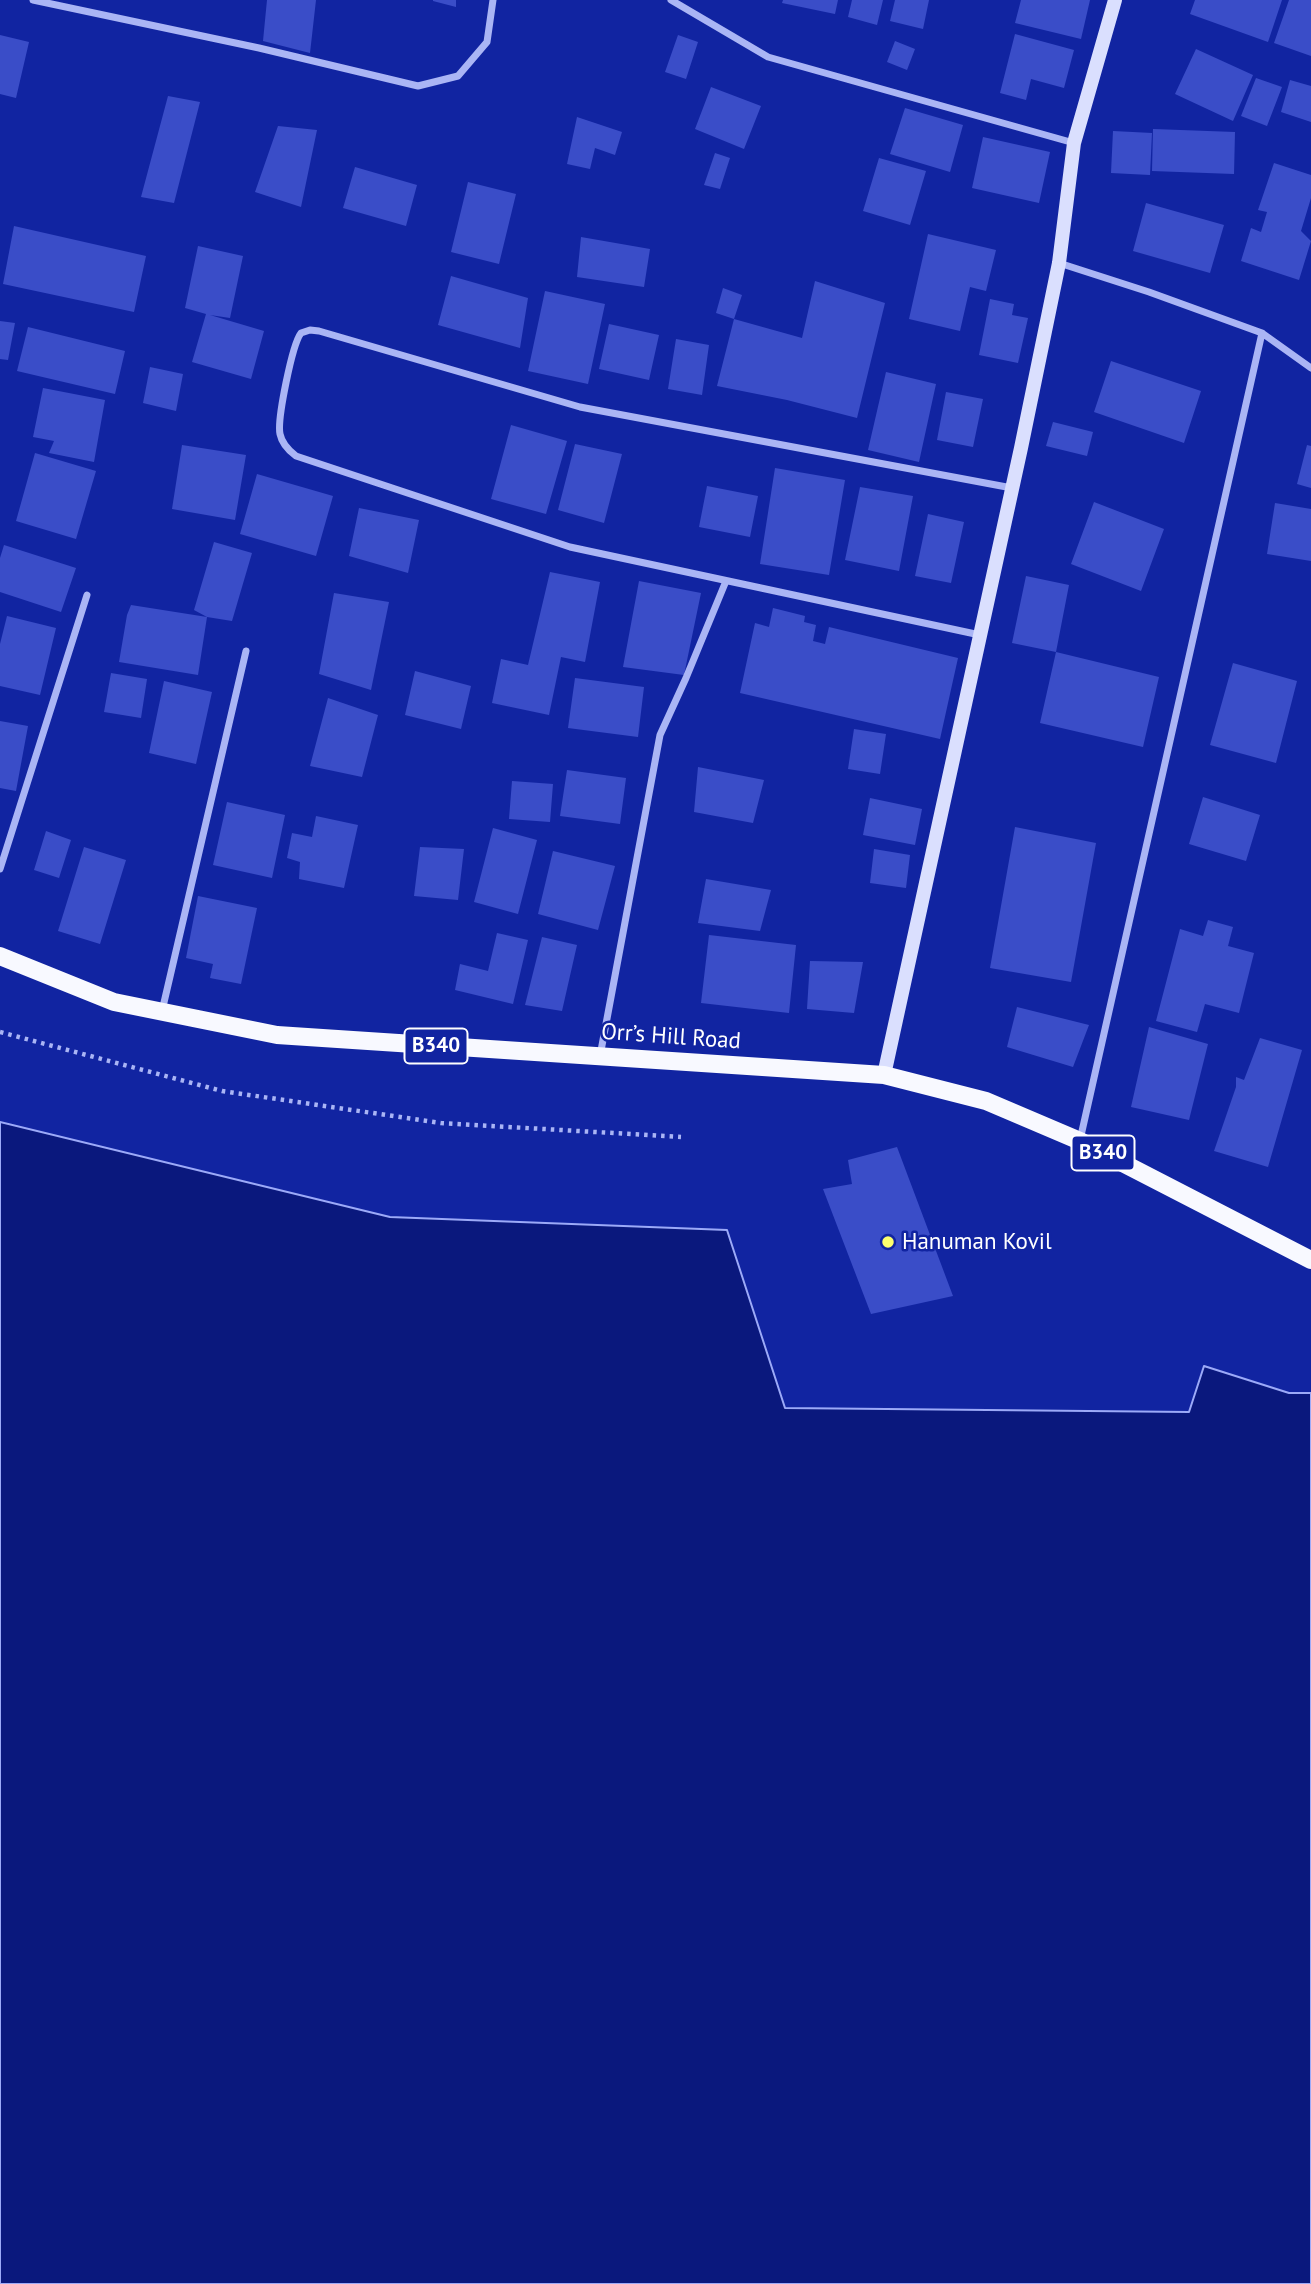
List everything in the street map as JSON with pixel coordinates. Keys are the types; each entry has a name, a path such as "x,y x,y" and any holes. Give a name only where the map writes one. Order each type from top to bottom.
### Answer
{"main road":[{"name":"Orr’s Hill Road","path":"0,956 114,1002 277,1035 884,1075 986,1101 1080,1141 1311,1260"}],"street":[{"path":"33,0 259,48 418,86 458,76 487,42 493,0"},
{"path":"671,0 768,57 1074,143"},
{"path":"884,1075 1059,263 1074,143 1115,0"},
{"path":"1059,263 1262,333 1311,368"},
{"path":"980,635 570,547 296,456 285,446 280,433 296,340 301,333 319,331 580,408 1012,489"},
{"path":"1080,1141 1262,333"},
{"path":"600,1057 660,735 726,580"},
{"path":"0,869 87,595"},
{"path":"162,1012 246,651"}],"path":[{"path":"0,1032 222,1091 441,1123 681,1137"}],"shaded area":[{"path":"0,1122 390,1217 727,1230 785,1408 1189,1412 1204,1366 1289,1393 1311,1393 1311,2284 0,2284"}],"building":[{"path":"267,0 316,0 310,53 263,41"},
{"path":"456,0 456,7 433,1"},
{"path":"783,0 838,0 835,14 782,3"},
{"path":"852,0 883,0 877,25 848,17"},
{"path":"895,0 929,0 923,29 890,21"},
{"path":"1021,0 1090,0 1081,39 1015,23"},
{"path":"1195,0 1282,0 1268,42 1190,14"},
{"path":"1289,0 1311,0 1311,56 1274,43"},
{"path":"1015,34 1074,50 1064,88 1031,79 1026,100 1000,93"},
{"path":"0,35 29,42 16,98 0,94"},
{"path":"678,35 698,42 686,79 665,72"},
{"path":"895,41 915,49 907,70 887,62"},
{"path":"1196,49 1253,75 1233,121 1175,94"},
{"path":"1256,78 1282,87 1267,126 1241,116"},
{"path":"1290,80 1311,86 1311,122 1281,112"},
{"path":"711,87 761,106 744,149 695,129"},
{"path":"168,96 200,102 174,203 141,197"},
{"path":"905,108 963,125 950,172 890,154"},
{"path":"577,117 622,132 615,155 595,148 590,169 567,164"},
{"path":"278,126 317,130 301,207 255,192"},
{"path":"1153,129 1235,132 1234,174 1152,171"},
{"path":"1113,131 1152,133 1150,175 1111,173"},
{"path":"983,137 1050,152 1039,203 972,188"},
{"path":"715,153 730,158 720,189 704,185"},
{"path":"879,158 926,171 910,225 863,211"},
{"path":"1274,163 1311,175 1311,198 1301,231 1311,241 1299,280 1241,261 1251,228 1261,232 1267,212 1258,210"},
{"path":"355,167 417,185 406,226 343,208"},
{"path":"468,182 516,194 499,264 451,252"},
{"path":"1146,203 1224,225 1210,273 1133,251"},
{"path":"14,226 146,256 134,312 3,284"},
{"path":"928,234 996,250 986,291 970,287 960,331 909,319"},
{"path":"581,237 650,249 644,287 577,277"},
{"path":"198,246 243,256 230,318 210,315 264,331 251,379 192,362 206,314 185,308"},
{"path":"451,276 528,298 520,348 438,325"},
{"path":"815,281 885,303 857,418 717,386 734,319 802,338"},
{"path":"723,288 742,295 734,319 716,313"},
{"path":"545,291 605,304 588,384 528,371"},
{"path":"990,299 1014,304 1012,315 1028,318 1018,363 979,355"},
{"path":"0,321 15,323 8,360 0,359"},
{"path":"609,324 659,335 649,380 599,369"},
{"path":"28,327 125,351 115,394 17,371"},
{"path":"676,339 709,345 702,395 668,389"},
{"path":"1111,361 1201,391 1184,443 1094,412"},
{"path":"150,367 183,374 176,411 143,403"},
{"path":"886,372 936,384 919,462 868,450"},
{"path":"43,388 105,400 94,462 49,453 54,441 33,437"},
{"path":"946,392 983,399 973,447 937,440"},
{"path":"1053,422 1093,432 1087,456 1046,446"},
{"path":"511,425 567,441 546,514 491,499"},
{"path":"575,444 622,454 604,523 558,510"},
{"path":"182,445 246,455 235,520 172,509"},
{"path":"1307,445 1311,446 1311,488 1297,484"},
{"path":"35,453 96,471 76,539 16,521"},
{"path":"775,468 845,480 829,575 760,564"},
{"path":"257,474 333,496 316,556 240,534"},
{"path":"707,486 758,496 750,537 699,527"},
{"path":"860,487 913,496 899,571 845,560"},
{"path":"1094,502 1164,529 1141,591 1071,564"},
{"path":"1275,503 1311,509 1311,561 1267,554"},
{"path":"359,508 419,520 408,573 349,556"},
{"path":"928,514 964,522 951,583 915,576"},
{"path":"214,542 252,553 232,621 207,617 194,610"},
{"path":"4,545 76,568 61,612 0,592 0,558"},
{"path":"550,572 600,582 585,662 561,657 549,715 492,703 501,659 528,665"},
{"path":"1026,576 1069,585 1056,652 1012,643"},
{"path":"639,581 701,593 684,675 623,667"},
{"path":"334,593 389,602 371,690 319,674"},
{"path":"131,605 207,617 198,675 119,662"},
{"path":"773,608 805,616 804,622 816,625 813,641 825,644 829,627 958,658 940,739 740,693 755,623 769,627"},
{"path":"7,616 56,628 40,695 0,686 0,644"},
{"path":"1056,652 1159,677 1143,747 1040,723"},
{"path":"1233,663 1297,681 1276,763 1210,745"},
{"path":"415,671 471,686 461,729 405,715"},
{"path":"111,673 147,679 141,718 104,712"},
{"path":"575,678 644,687 638,737 568,728"},
{"path":"164,681 212,692 196,764 149,753"},
{"path":"328,698 378,715 362,777 310,766"},
{"path":"0,721 28,726 16,791 0,788"},
{"path":"854,729 886,734 880,774 848,769"},
{"path":"698,767 764,780 753,823 694,812"},
{"path":"567,770 626,778 620,824 560,816"},
{"path":"512,781 553,784 550,822 509,819"},
{"path":"1203,797 1260,815 1246,861 1189,844"},
{"path":"870,798 922,809 915,845 863,835"},
{"path":"227,802 285,815 272,878 213,865"},
{"path":"316,816 358,825 344,888 299,879 300,862 287,858 292,833 312,837"},
{"path":"1015,827 1096,843 1071,982 990,968"},
{"path":"493,828 537,840 518,914 474,902"},
{"path":"46,831 71,840 59,878 34,870"},
{"path":"84,847 126,860 100,944 58,931"},
{"path":"420,847 464,849 458,900 414,896"},
{"path":"874,849 910,855 906,888 870,883"},
{"path":"553,851 615,866 598,930 538,914"},
{"path":"706,879 771,890 760,931 698,923"},
{"path":"198,896 257,908 241,984 210,978 213,964 186,958"},
{"path":"1208,920 1233,927 1228,946 1254,953 1239,1013 1205,1004 1197,1032 1156,1021 1180,929 1203,936"},
{"path":"497,933 528,940 513,1004 455,990 460,964 488,971"},
{"path":"709,935 796,945 789,1013 701,1003"},
{"path":"542,937 577,945 562,1011 525,1005"},
{"path":"810,961 863,962 854,1013 807,1009"},
{"path":"1017,1007 1089,1025 1073,1067 1007,1047"},
{"path":"1149,1027 1208,1044 1189,1120 1131,1107"},
{"path":"1260,1038 1302,1050 1268,1167 1214,1151 1236,1087 1236,1077 1244,1080"},
{"name":"Hanuman Kovil","path":"897,1147 953,1296 871,1314 823,1189 852,1184 848,1160"}],"place":[{"name":"Hanuman Kovil","path":"888,1242"}]}
